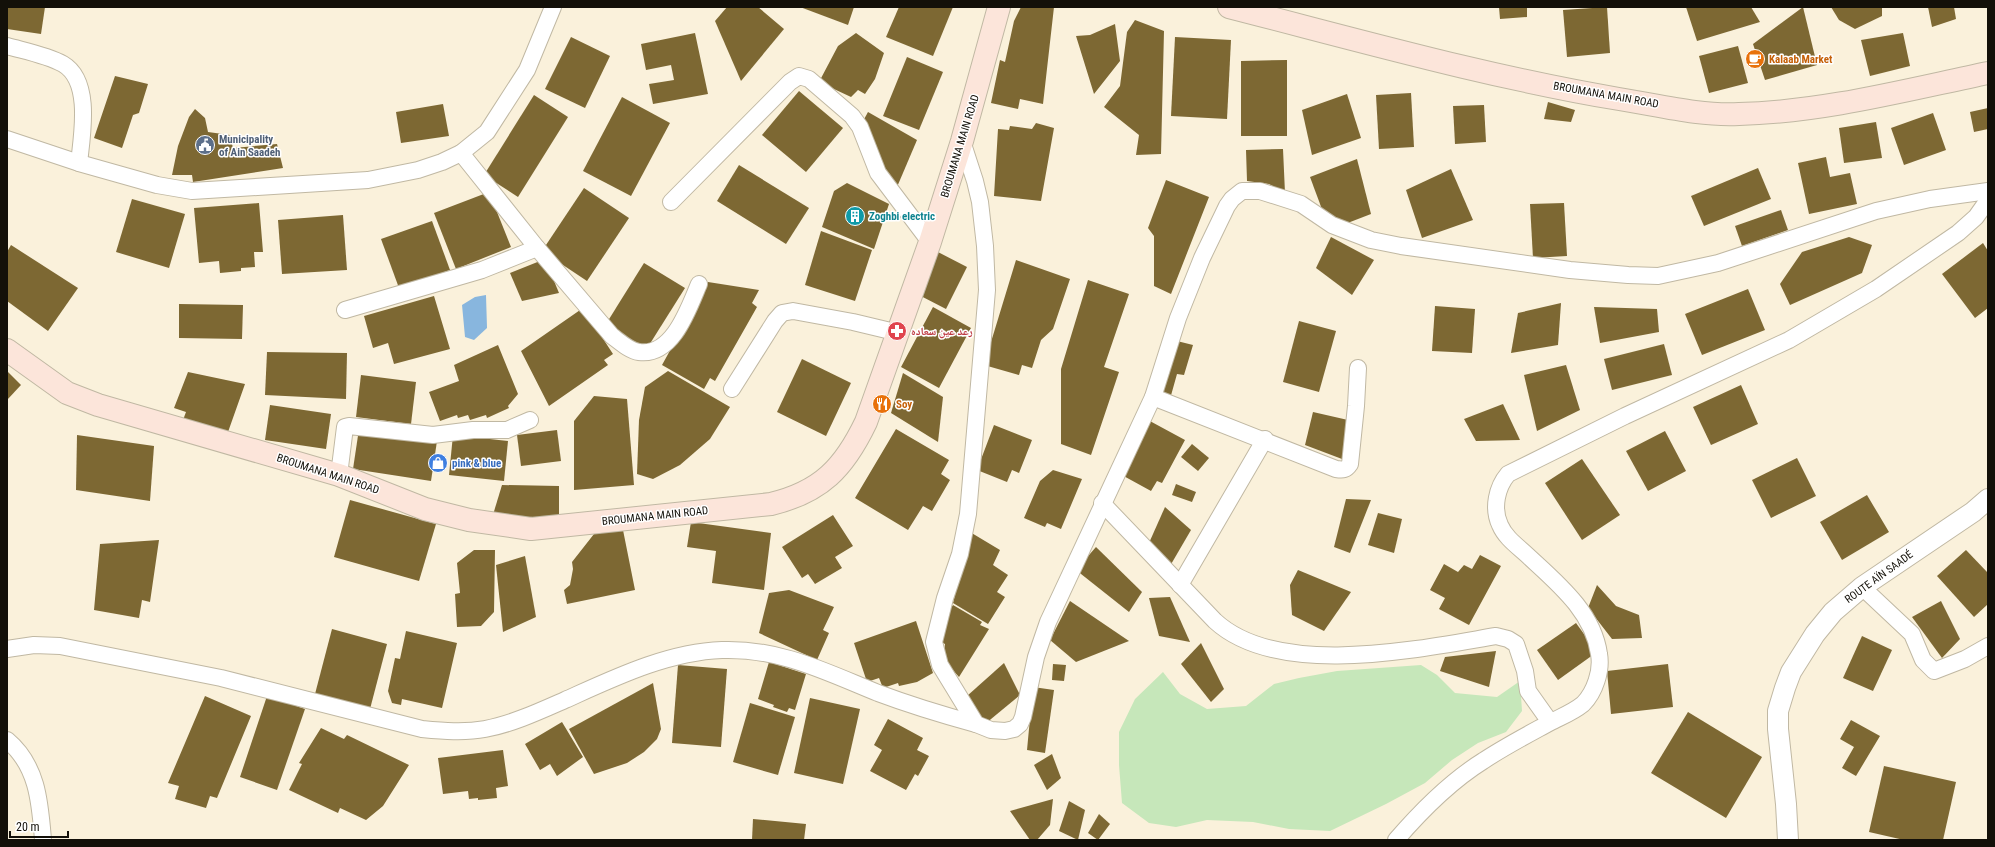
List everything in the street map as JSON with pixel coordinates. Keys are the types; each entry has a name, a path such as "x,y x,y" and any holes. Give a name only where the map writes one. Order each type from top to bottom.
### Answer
{"main road":[{"name":"BROUMANA MAIN ROAD","path":"7,350 67,393 98,405 339,475 425,509 470,520 531,529 771,504 790,500 818,486 832,474 852,449 866,422 899,333 930,242 962,141 999,7"},
{"name":"BROUMANA MAIN ROAD","path":"1229,7 1430,57 1580,92 1696,112 1737,115 1785,112 1880,96 1988,73"}],"street":[{"path":"7,139 79,163 157,186 192,191 368,180 418,170 442,162 461,153 487,132 527,70 553,7"},
{"path":"7,46 61,63 75,75 81,92 83,112 79,163"},
{"path":"671,202 790,82 799,76 809,79 852,116 860,127 878,173 930,242"},
{"path":"962,141 980,202 985,246 987,290 969,508 960,554 945,598 934,642 940,665 976,724"},
{"path":"461,153 537,248 612,336 638,352 654,350 674,334 686,317 698,284"},
{"path":"7,649 34,645 60,646 221,678 422,729 451,732 487,729 516,720 626,672 664,661 694,654 722,650 762,652 780,655 815,666 925,710 976,724 998,732 1014,729 1020,724 1026,709 1036,657 1041,641 1102,503 1153,397 1178,318 1202,258 1227,206 1232,199 1242,191 1260,191 1301,204 1332,225 1371,240 1401,246 1570,270 1658,276 1718,263 1876,211 1930,199 1988,191"},
{"path":"1396,840 1439,795 1482,761 1550,722 1569,714 1583,703 1593,690 1598,673 1600,655 1595,634 1585,614 1561,586 1507,537 1500,525 1496,511 1497,498 1500,487 1508,474 1625,416 1789,340 1876,289 1958,233 1976,217 1988,200"},
{"path":"345,310 482,270 537,248"},
{"path":"732,389 779,315 784,312 793,311 899,333"},
{"path":"1153,397 1265,439 1336,469 1343,470 1348,468 1350,464 1358,368"},
{"path":"339,475 344,427 433,436 472,430 507,430 530,420"},
{"path":"1180,585 1265,439"},
{"name":"ROUTE AÏN SAADÉ","path":"1788,840 1786,804 1778,729 1778,711 1784,688 1791,672 1815,634 1833,612 1862,587 1973,512 1988,499"},
{"path":"1102,503 1225,630 1252,644 1277,652 1360,655 1406,650 1496,636 1508,639 1516,644 1525,671 1528,691 1550,722"},
{"path":"1862,587 1912,634 1923,660 1934,671 1965,659 1988,646"},
{"path":"7,740 27,763 35,781 43,840"}],"green space":[{"path":"1421,665 1437,675 1455,693 1497,697 1520,681 1522,711 1506,732 1478,743 1452,760 1425,783 1330,831 1289,829 1253,822 1207,820 1176,827 1149,823 1122,803 1119,765 1119,732 1135,699 1163,672 1180,694 1207,709 1246,706 1274,684 1299,678 1337,671"}],"water":[{"path":"486,295 487,328 474,340 465,337 462,305 475,297"}],"building":[{"path":"7,7 45,7 41,34 7,29"},
{"path":"727,7 758,7 784,29 741,81 715,21"},
{"path":"800,7 854,7 848,25"},
{"path":"899,7 953,7 933,56 886,37"},
{"path":"1021,7 1054,7 1043,104 1020,99 1018,109 991,103 1000,60 1005,62 1014,21"},
{"path":"1499,7 1527,7 1527,17 1500,19"},
{"path":"1607,7 1610,53 1567,57 1563,10"},
{"path":"1686,7 1751,7 1760,22 1697,41"},
{"path":"1803,7 1817,65 1765,80 1753,44"},
{"path":"1831,7 1882,7 1882,16 1855,29 1839,20"},
{"path":"1928,7 1954,7 1956,19 1932,27"},
{"path":"1135,20 1164,31 1161,154 1136,155 1139,135 1104,107 1120,86 1127,32"},
{"path":"1115,24 1120,61 1094,94 1076,36 1090,35"},
{"path":"695,33 708,94 653,104 649,84 674,80 671,65 646,70 641,44"},
{"path":"856,33 884,53 875,79 865,94 858,90 851,97 819,82 838,46"},
{"path":"1903,33 1910,66 1870,76 1861,40"},
{"path":"571,37 610,56 585,108 545,89"},
{"path":"1175,37 1231,40 1227,119 1171,116"},
{"path":"1738,46 1748,83 1709,93 1699,56"},
{"path":"907,57 943,72 919,130 883,116"},
{"path":"1287,60 1287,136 1241,136 1241,61"},
{"path":"115,76 148,84 139,113 133,115 122,148 94,138"},
{"path":"799,91 843,128 806,172 762,135"},
{"path":"1411,93 1414,147 1379,149 1376,95"},
{"path":"1347,94 1361,138 1312,155 1302,110"},
{"path":"534,95 568,117 518,197 484,175"},
{"path":"622,97 670,123 631,196 583,171"},
{"path":"1548,102 1575,110 1571,122 1544,119"},
{"path":"443,104 449,136 401,143 396,112"},
{"path":"1484,105 1486,142 1455,144 1453,106"},
{"path":"1988,108 1988,129 1974,132 1970,112"},
{"name":"Municipality of Ain Saadeh","path":"195,109 205,118 208,132 230,135 233,148 277,144 283,168 193,182 192,175 172,175 178,146 189,117"},
{"path":"868,112 917,140 897,187 883,174 862,123"},
{"path":"1933,113 1946,150 1904,165 1891,128"},
{"path":"1876,122 1882,158 1844,163 1839,128"},
{"path":"1036,123 1054,128 1041,201 994,196 998,129 1009,130 1010,126 1032,129"},
{"path":"1283,149 1285,193 1269,184 1247,181 1246,150"},
{"path":"1826,157 1830,177 1850,173 1857,204 1809,214 1798,163"},
{"path":"1357,159 1371,214 1345,224 1323,212 1310,177"},
{"path":"739,165 809,208 786,244 717,201"},
{"path":"1758,168 1771,199 1704,226 1691,196"},
{"path":"1451,169 1473,220 1422,238 1406,190"},
{"path":"1166,180 1209,197 1171,294 1154,286 1154,236 1148,228"},
{"name":"Zoghbi electric","path":"847,183 889,204 874,249 822,227 834,191"},
{"path":"584,188 629,218 587,281 542,251"},
{"path":"489,192 511,247 456,269 434,213"},
{"path":"132,199 185,214 169,268 116,252"},
{"path":"259,203 263,252 254,252 255,267 241,268 241,271 220,273 219,261 199,263 194,208"},
{"path":"1564,203 1567,256 1533,258 1530,204"},
{"path":"1781,210 1788,230 1742,246 1735,226"},
{"path":"343,215 347,270 282,274 278,220"},
{"path":"432,221 450,270 399,288 381,239"},
{"path":"821,231 872,250 855,301 805,285"},
{"path":"1331,237 1374,260 1352,295 1316,268"},
{"path":"1849,237 1872,245 1862,273 1790,305 1780,284 1802,252"},
{"path":"1983,243 1988,251 1988,308 1975,318 1942,274"},
{"path":"11,245 78,288 48,331 7,301 7,252"},
{"path":"936,251 967,267 946,309 915,293"},
{"path":"545,259 559,293 522,301 510,273"},
{"path":"1016,260 1070,279 1053,329 1041,340 1032,368 1022,365 1019,375 984,365"},
{"path":"644,263 685,288 646,350 606,324"},
{"path":"1088,280 1129,294 1104,367 1119,372 1091,455 1061,444 1061,369"},
{"path":"708,282 759,290 752,303 757,307 715,381 710,378 704,389 662,365"},
{"path":"1748,289 1765,330 1702,355 1685,314"},
{"path":"434,296 450,349 394,364 388,343 373,348 364,316"},
{"path":"1561,303 1558,345 1511,353 1518,313"},
{"path":"179,304 243,305 242,339 179,338"},
{"path":"1435,306 1475,309 1472,353 1432,351"},
{"path":"933,307 971,328 939,388 901,367"},
{"path":"1594,307 1657,309 1659,332 1600,343"},
{"path":"583,308 613,354 604,360 608,365 549,406 521,351"},
{"path":"1299,321 1336,331 1319,392 1283,382"},
{"path":"1173,340 1193,345 1184,375 1177,374 1170,399 1158,396"},
{"path":"1664,344 1672,375 1612,390 1604,359"},
{"path":"498,345 518,394 508,406 509,408 487,418 486,415 470,420 468,415 458,418 457,415 440,421 429,392 459,381 454,365"},
{"path":"267,352 347,353 346,399 265,395"},
{"path":"802,359 851,383 826,436 777,412"},
{"path":"1566,365 1580,410 1537,431 1524,375"},
{"path":"7,371 21,385 7,400"},
{"path":"668,371 730,407 710,439 680,465 653,479 637,474 639,420 645,387"},
{"path":"188,372 245,384 228,432 183,420 186,412 174,408"},
{"path":"903,373 943,397 938,442 891,413"},
{"path":"361,375 416,382 411,424 356,417"},
{"path":"1741,385 1758,424 1711,445 1693,407"},
{"path":"594,396 627,399 634,485 574,490 574,421"},
{"path":"1503,404 1520,440 1476,441 1464,419"},
{"path":"270,405 331,414 326,449 265,440"},
{"path":"1313,412 1348,420 1342,459 1305,445"},
{"path":"1148,420 1185,440 1162,483 1157,481 1151,491 1120,474"},
{"path":"994,425 1032,440 1019,473 1012,470 1007,482 977,470"},
{"path":"359,429 437,441 431,481 353,469"},
{"path":"896,429 949,460 941,474 950,480 932,511 923,506 908,530 855,498"},
{"path":"557,430 561,461 521,466 517,435"},
{"path":"1665,431 1686,471 1648,491 1626,451"},
{"path":"77,435 154,446 150,501 76,490"},
{"path":"453,435 508,441 504,481 449,475"},
{"path":"1192,444 1209,458 1198,471 1181,457"},
{"path":"1797,458 1816,496 1771,518 1752,480"},
{"path":"1582,459 1620,515 1582,540 1545,483"},
{"path":"1053,470 1082,479 1061,529 1047,523 1045,527 1024,518 1040,481"},
{"path":"1176,484 1196,492 1192,502 1172,495"},
{"path":"502,485 559,486 559,518 492,518"},
{"path":"1867,495 1889,532 1842,560 1820,522"},
{"path":"1346,499 1371,500 1350,553 1334,547"},
{"path":"350,500 436,524 419,581 334,557"},
{"path":"1165,507 1191,530 1170,566 1149,543"},
{"path":"1378,513 1402,519 1394,553 1368,545"},
{"path":"833,515 853,546 835,557 842,568 815,584 808,574 802,578 782,547"},
{"path":"691,522 771,533 764,590 712,583 716,551 687,547"},
{"path":"623,530 635,590 567,604 564,590 570,585 573,569 572,562 594,534"},
{"path":"970,532 1000,550 993,565 1008,575 997,592 1005,597 988,624 953,603"},
{"path":"159,540 150,602 142,600 139,618 94,610 100,544"},
{"path":"1096,547 1142,592 1129,612 1076,570"},
{"path":"474,550 495,550 494,612 481,626 457,627 455,594 460,593 457,563"},
{"path":"1966,550 1988,573 1988,604 1974,617 1937,576"},
{"path":"1480,555 1501,566 1469,625 1439,609 1445,598 1430,590 1444,564 1458,572 1464,565 1472,569"},
{"path":"525,556 536,617 503,632 496,565"},
{"path":"1298,570 1351,592 1324,631 1292,615 1290,585"},
{"path":"1597,585 1616,606 1639,615 1642,638 1612,639 1588,608"},
{"path":"789,590 834,607 823,630 829,633 817,660 759,633 769,593"},
{"path":"1170,597 1190,642 1159,636 1149,598"},
{"path":"1070,601 1129,641 1076,662 1050,640"},
{"path":"1941,601 1960,639 1942,658 1912,617"},
{"path":"953,605 982,622 980,625 989,629 959,677 943,659 945,644 941,642 950,607 951,608"},
{"path":"916,621 933,673 917,682 899,686 898,683 883,688 879,678 867,682 854,643"},
{"path":"1576,623 1597,652 1558,680 1537,650"},
{"path":"332,629 387,644 370,709 315,694"},
{"path":"406,631 457,643 442,708 402,699 401,705 392,703 388,691 395,658 400,659"},
{"path":"1862,636 1892,650 1873,691 1843,678"},
{"path":"1201,643 1224,689 1211,702 1181,664"},
{"path":"1496,651 1489,687 1440,671 1445,657"},
{"path":"769,662 806,674 795,710 789,708 787,712 758,699"},
{"path":"1004,663 1020,695 985,724 967,696"},
{"path":"1053,664 1066,665 1064,681 1052,680"},
{"path":"1668,664 1673,707 1611,714 1607,671"},
{"path":"678,665 727,669 721,747 672,743"},
{"path":"653,683 661,729 657,739 644,752 627,763 594,774 569,729"},
{"path":"1033,687 1054,690 1045,753 1027,750"},
{"path":"205,696 251,716 217,798 210,796 206,808 175,799 179,786 168,783"},
{"path":"267,696 305,709 277,790 240,777"},
{"path":"810,698 860,709 843,784 794,773"},
{"path":"750,703 795,717 778,775 733,762"},
{"path":"1688,712 1762,757 1726,818 1651,773"},
{"path":"888,719 923,738 917,750 929,756 918,776 915,774 906,790 870,771 882,750 874,745"},
{"path":"1851,720 1880,736 1856,776 1842,768 1854,747 1840,739"},
{"path":"562,722 583,757 557,776 550,764 540,770 525,744"},
{"path":"321,728 344,739 347,735 409,765 383,806 366,820 340,808 338,813 289,790 302,764 299,763"},
{"path":"503,750 508,786 496,788 497,798 478,800 478,798 469,799 468,791 443,794 438,758"},
{"path":"1052,754 1061,778 1047,790 1034,765"},
{"path":"1884,766 1956,782 1943,840 1904,840 1869,832"},
{"path":"1053,799 1050,825 1037,840 1030,840 1010,811"},
{"path":"1069,801 1085,810 1078,840 1059,831"},
{"path":"1099,814 1110,824 1098,840 1088,833"},
{"path":"753,819 806,824 804,840 752,840"}],"place":[{"name":"Kalaab Market","path":"1755,59"},
{"name":"Municipality of Ain Saadeh","path":"205,145"},
{"name":"Zoghbi electric","path":"855,216"},
{"name":"رعد عين سعاده","path":"897,331"},
{"name":"Soy","path":"882,404"},
{"name":"pink & blue","path":"438,463"}]}
